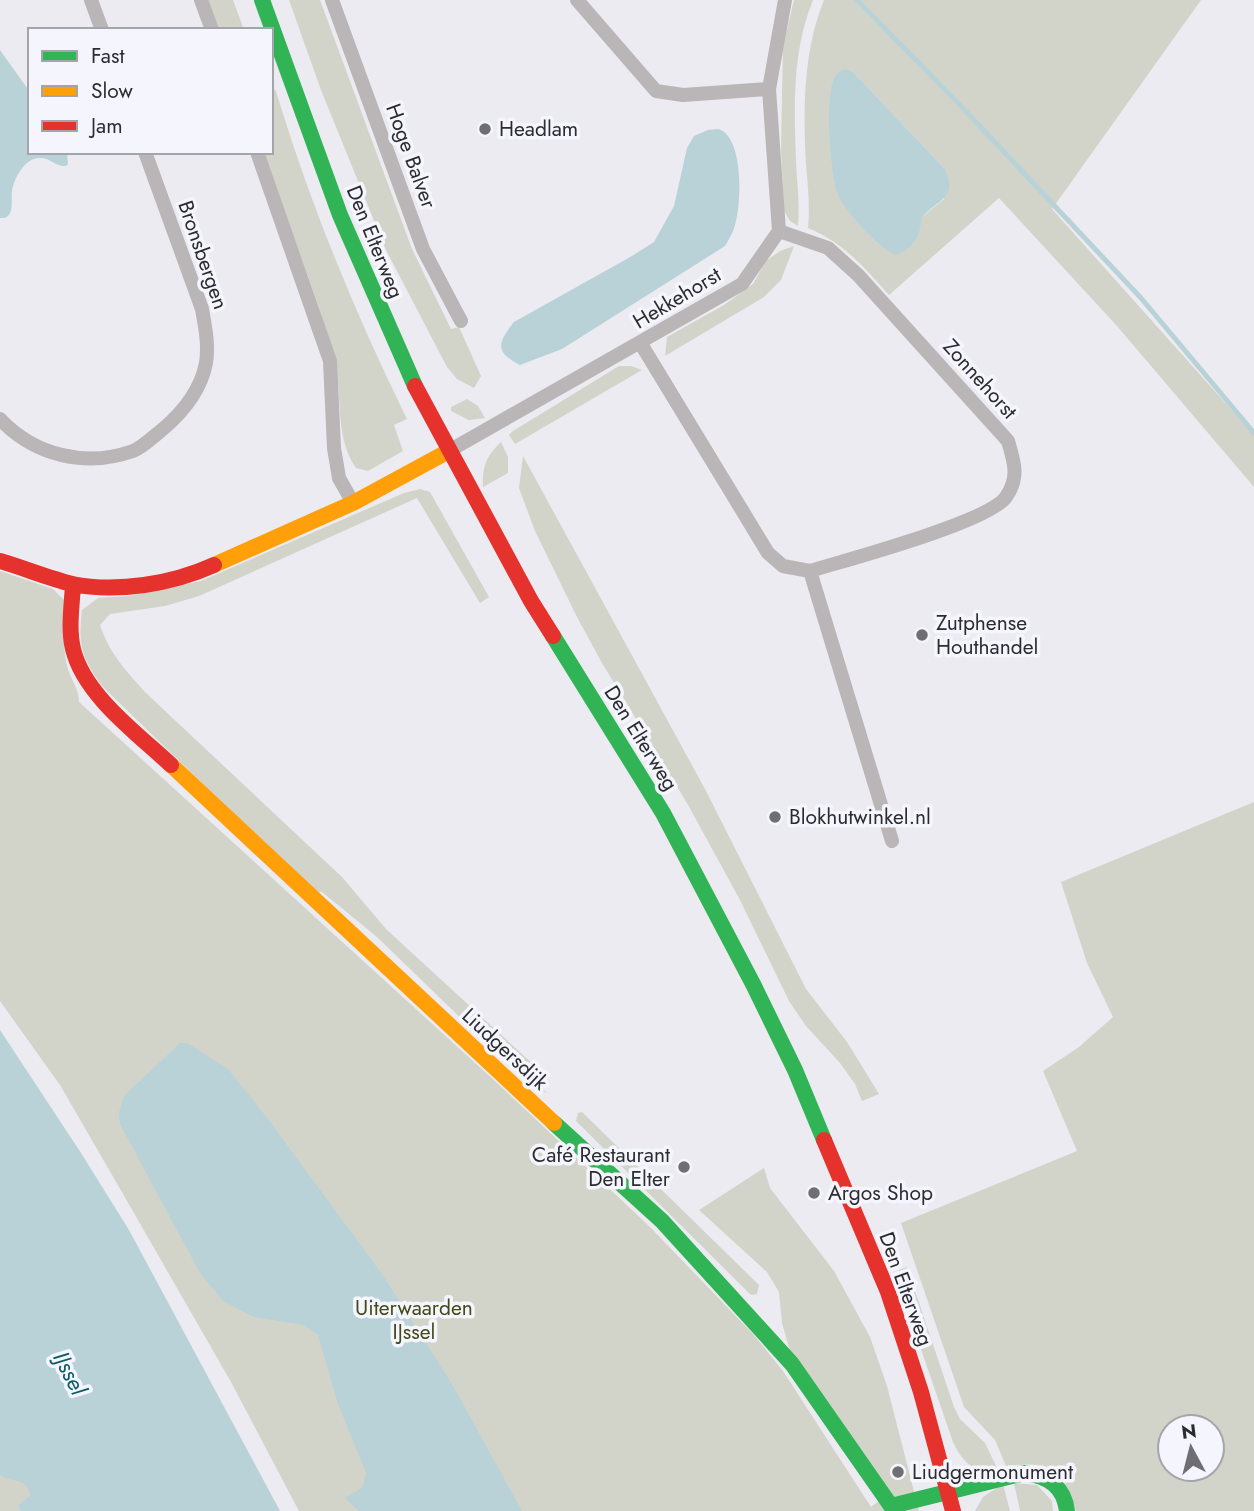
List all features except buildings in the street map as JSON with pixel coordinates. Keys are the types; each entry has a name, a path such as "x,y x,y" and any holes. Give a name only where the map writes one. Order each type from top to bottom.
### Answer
{"street":[{"path":"91,0 101,28"},
{"path":"201,0 211,28"},
{"name":"Den Elterweg","path":"262,0 272,28"},
{"name":"Hoge Balver","path":"332,0 423,249 461,321"},
{"path":"577,0 656,91 682,95 769,89"},
{"path":"779,231 769,89 785,0"},
{"name":"Den Elterweg","path":"273,30 340,215 396,347 447,452 531,601 663,813 795,1070 888,1292 921,1392 953,1511"},
{"name":"Bronsbergen","path":"0,419 47,452 93,460 135,450 180,415 194,393 206,363 202,309 146,154"},
{"path":"258,154 330,360 334,448 339,478 353,503"},
{"name":"Hekkehorst","path":"447,452 641,344 742,284 779,231"},
{"name":"Zonnehorst","path":"779,231 828,248 858,275 1008,441 1017,471 1006,499 973,520 810,571"},
{"path":"641,344 768,553 783,566 810,571 892,841"},
{"path":"0,561 73,584 124,587 189,576 353,503 447,452"},
{"name":"Liudgersdijk","path":"73,584 71,649 85,680 107,705 662,1221 792,1364 891,1506 948,1493"},
{"path":"948,1493 1005,1476 1037,1474 1058,1485 1067,1511"}],"green space":[{"path":"207,0 233,0 243,28 217,28"},
{"path":"289,0 320,0 412,249 451,329 459,327 481,376 474,388 457,379 447,367 386,250 321,90"},
{"path":"794,0 813,0 801,39 796,79 798,226 790,221 784,211 781,150 783,46"},
{"path":"824,0 1201,0 1052,209 1254,435 1254,487 1117,326 999,198 889,295 843,248 808,228 805,102 808,60","holes":["854,73 944,168 944,199 922,217"]},
{"path":"273,88 335,258 407,419 394,425 403,451 368,471 356,468 344,442 336,368 309,278 263,154 273,154"},
{"path":"794,246 781,280 764,297 665,356 667,337 724,305 753,284 766,261 780,251"},
{"path":"619,366 642,370 515,444 509,435 513,431"},
{"path":"467,399 478,406 485,418 469,420 451,411 451,407"},
{"path":"501,442 508,457 508,473 483,487 486,462"},
{"path":"523,456 705,789 806,989 847,1042 879,1094 862,1101 855,1084 840,1063 806,1026 789,1001 740,900 687,803 602,663 535,531 519,488"},
{"path":"420,489 430,492 489,597 480,603 417,498 199,596 165,606 110,614 100,625 113,653 146,693 342,877 386,929 548,1078 541,1088 547,1093 532,1087 377,937 322,892 314,892 102,686 89,667 81,642 82,610 98,598 128,596 201,581 404,493"},
{"name":"Uiterwaarden IJssel","path":"0,571 53,589 64,600 65,658 79,702 496,1082 650,1227 754,1335 783,1371 871,1507 888,1494 790,1351 782,1323 779,1292 767,1272 699,1210 764,1168 770,1188 834,1271 870,1337 887,1386 919,1511 299,1511 231,1382 60,1085 0,1001"},
{"path":"1254,802 1254,1511 1076,1511 1066,1485 1053,1470 1035,1465 1006,1466 995,1440 964,1407 901,1223 1077,1151 1043,1071 1079,1047 1113,1017 1087,963 1061,882"},
{"path":"582,1112 759,1285 757,1294 751,1295 576,1121 578,1113"},
{"path":"907,1267 954,1407 960,1419 985,1443 998,1470 976,1469 965,1461 953,1442 915,1332 899,1270"},
{"path":"0,1427 45,1511 0,1511"},
{"path":"1014,1483 1037,1485 1052,1501 1053,1511 1020,1511"},
{"path":"1003,1484 1010,1511 975,1511 983,1497"}],"water":[{"path":"0,50 28,89 28,154 67,154 68,164 62,166 43,158 29,161 15,180 10,213 0,218"},
{"path":"846,69 854,73 944,168 948,178 948,191 922,217 918,236 912,245 896,255 857,222 839,197 836,187 829,134 830,96 837,74"},
{"path":"718,129 727,135 733,145 739,175 736,221 725,246 562,349 520,365 506,356 502,351 502,341 514,322 654,242 674,206 687,148 694,136"},
{"name":"IJssel","path":"0,1030 129,1230 280,1511 21,1511 18,1505 30,1496 29,1490 23,1483 0,1475"},
{"path":"180,1043 187,1043 228,1069 382,1274 452,1384 522,1511 359,1511 345,1498 362,1488 366,1473 338,1404 318,1335 304,1325 254,1317 223,1301 200,1273 120,1124 119,1112 124,1096"}],"waterway":[{"path":"857,0 1141,298 1254,433"}],"traffic: fast":[{"path":"262,0 272,28"},
{"path":"273,30 340,215 415,386"},
{"path":"553,636 663,813 753,984 795,1070 824,1140"},
{"path":"554,1123 662,1221 792,1364 891,1506 1024,1473 1053,1484 1062,1495 1067,1511"}],"traffic: slow":[{"path":"214,565 353,503 447,452"},
{"path":"171,765 554,1123"}],"traffic: jam":[{"path":"415,386 531,601 553,636"},
{"path":"0,561 72,584 107,588 162,582 214,565"},
{"path":"73,584 71,633 79,666 100,698 171,765"},
{"path":"824,1140 888,1292 921,1392 953,1511"}],"place":[{"name":"Headlam","path":"485,129"},
{"name":"Zutphense Houthandel","path":"922,635"},
{"name":"Blokhutwinkel.nl","path":"775,817"},
{"name":"Café Restaurant Den Elter","path":"684,1167"},
{"name":"Argos Shop","path":"814,1193"},
{"name":"Liudgermonument","path":"898,1472"}]}
